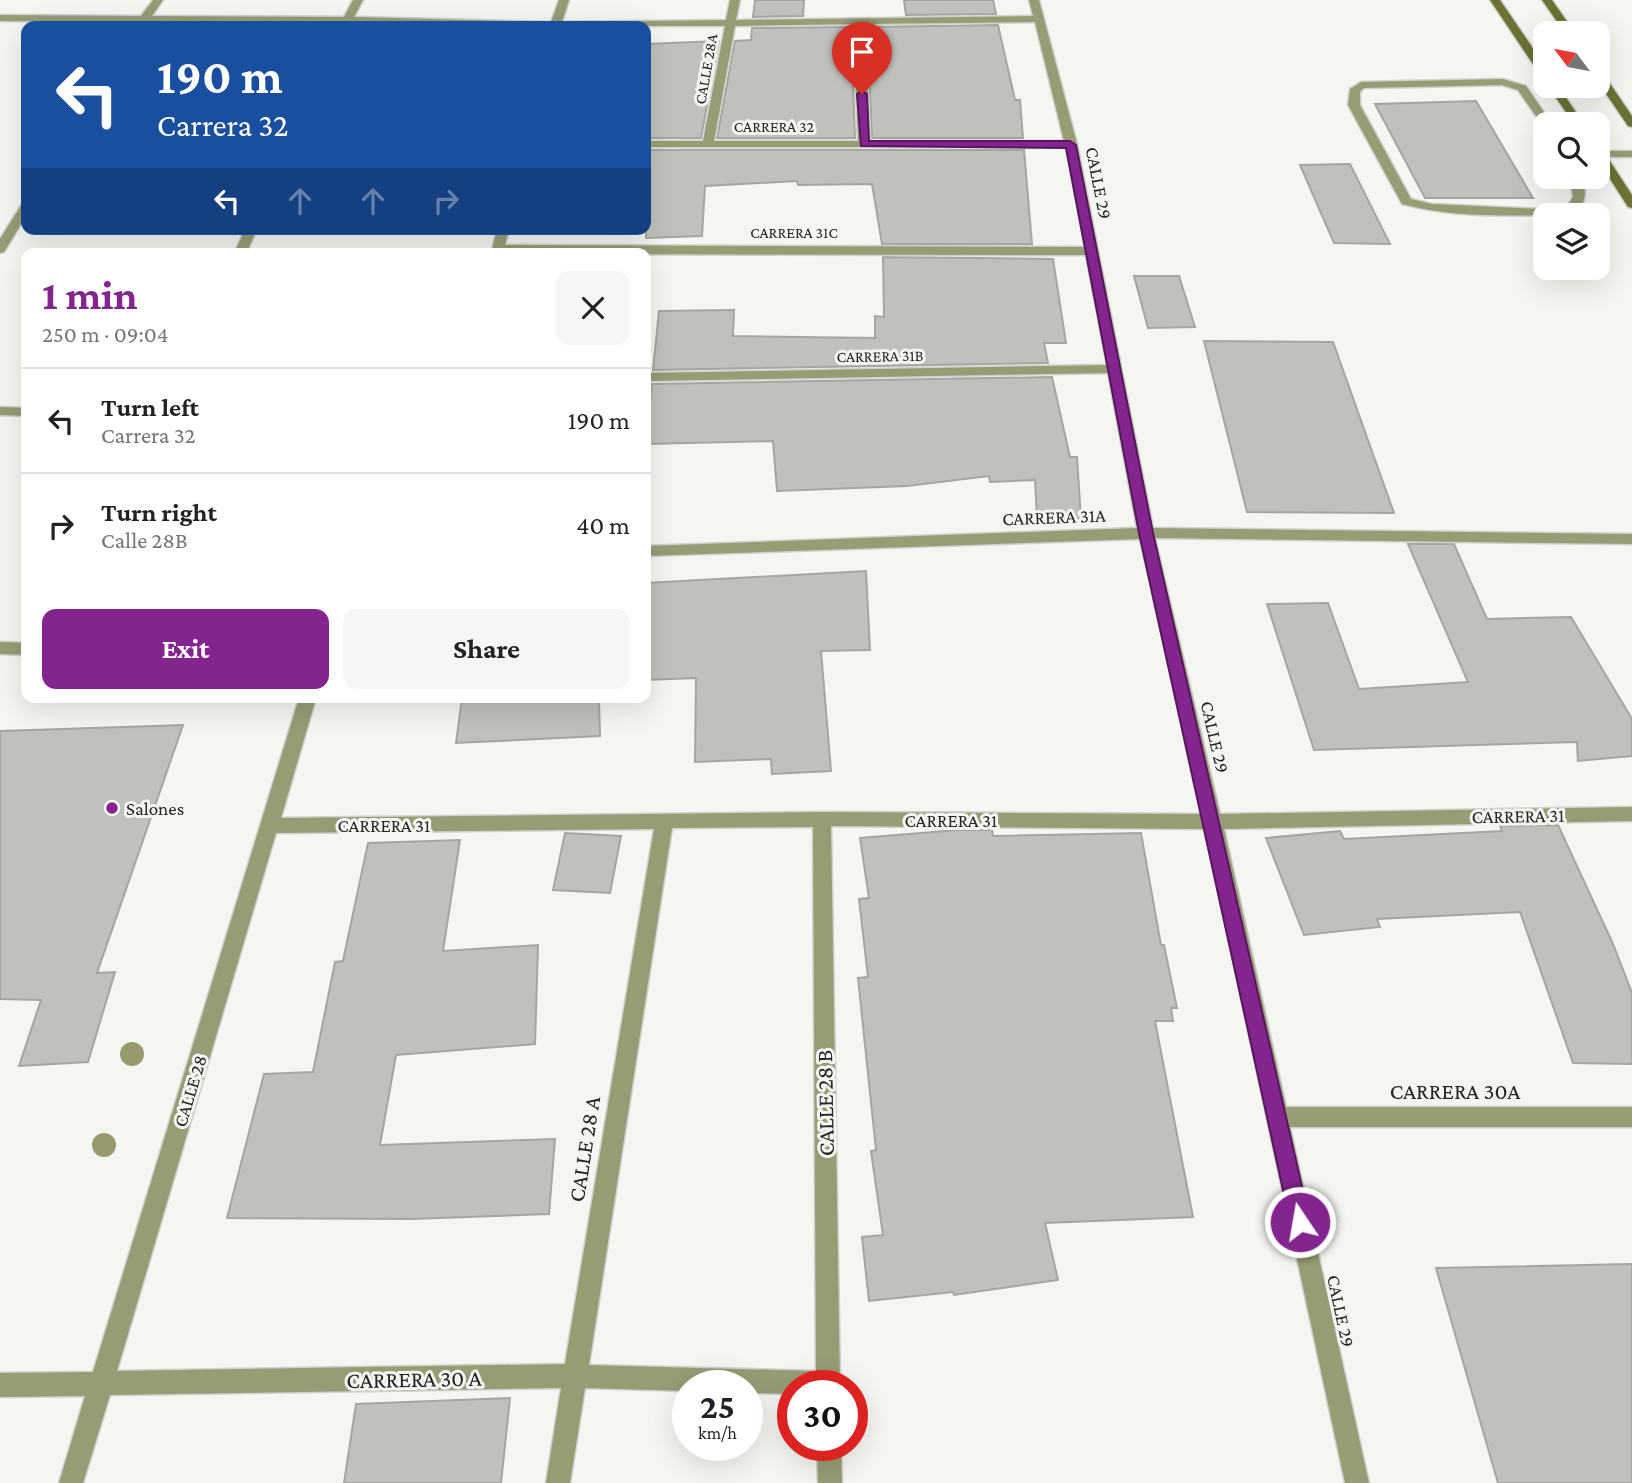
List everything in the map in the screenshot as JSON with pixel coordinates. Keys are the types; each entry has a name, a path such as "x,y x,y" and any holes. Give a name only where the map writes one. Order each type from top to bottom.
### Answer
{"main road":[{"path":"1495,0 1533,56"},
{"path":"1548,0 1562,21"},
{"path":"1610,92 1632,124"},
{"path":"1610,171 1632,204"}],"street":[{"path":"143,21 158,0"},
{"path":"347,21 358,0"},
{"path":"556,21 564,0"},
{"name":"CALLE 28A","path":"708,144 735,0"},
{"name":"CALLE 29","path":"1034,0 1070,145 1146,533 1213,822 1357,1483"},
{"path":"0,18 85,21"},
{"path":"651,23 1039,19"},
{"path":"859,20 864,144"},
{"path":"1539,112 1522,88 1503,82 1361,85 1354,91 1354,105 1406,201 1432,208 1568,214 1576,206 1580,189"},
{"name":"CARRERA 32","path":"651,144 1070,145"},
{"path":"1610,153 1632,154"},
{"path":"0,249 21,215"},
{"name":"CARRERA 31C","path":"651,251 1091,251"},
{"name":"CARRERA 31B","path":"651,377 1114,369"},
{"path":"0,411 21,412"},
{"name":"CARRERA 31A","path":"651,551 1146,533 1632,538"},
{"path":"0,648 21,649"},
{"name":"CALLE 28","path":"71,1483 307,703"},
{"name":"CARRERA 31","path":"270,826 821,819 1213,822 1632,814"},
{"name":"CALLE 28 B","path":"821,819 828,1370"},
{"name":"CALLE 28 A","path":"558,1483 573,1376 664,823"},
{"name":"CARRERA 30A","path":"1277,1117 1632,1117"},
{"name":"CARRERA 30 A","path":"0,1385 573,1376 777,1383"},
{"path":"829,1461 830,1483"}],"building":[{"path":"755,0 804,0 803,16 753,17"},
{"path":"904,0 993,0 996,14 906,15"},
{"path":"998,25 1015,100 1020,100 1023,138 872,138 867,27"},
{"path":"851,27 855,138 717,138 735,41 751,40 752,28"},
{"path":"719,41 701,138 651,138 651,44"},
{"path":"1476,101 1533,198 1425,198 1375,104"},
{"path":"651,150 1024,150 1032,244 882,244 872,184 798,185 797,181 705,186 702,236 646,238 646,235 651,235"},
{"path":"1350,164 1390,244 1334,243 1300,165"},
{"path":"883,257 1053,259 1066,343 1044,343 1048,363 653,370 659,311 734,310 733,336 875,338 875,316 884,317"},
{"path":"1134,276 1179,276 1195,327 1148,328"},
{"path":"1204,341 1333,342 1394,513 1247,512"},
{"path":"1052,377 1070,457 1077,457 1081,519 1037,517 1035,480 990,482 989,476 907,486 777,491 773,441 651,444 652,384"},
{"path":"1408,544 1454,544 1487,619 1571,617 1632,719 1632,756 1578,761 1577,742 1314,750 1267,604 1328,603 1359,689 1468,682"},
{"path":"866,571 870,650 821,651 831,771 772,774 771,759 695,762 696,678 651,680 651,583"},
{"path":"461,703 599,703 600,736 456,743"},
{"path":"183,725 97,973 115,972 88,1062 19,1066 41,1000 0,999 0,731"},
{"path":"1558,825 1613,944 1632,993 1632,1064 1573,1063 1520,912 1377,919 1380,927 1304,935 1266,838 1340,831 1344,839 1502,831 1500,826"},
{"path":"992,830 993,836 1141,833 1161,945 1164,945 1177,1008 1171,1008 1173,1021 1155,1021 1193,1217 1045,1223 1058,1280 954,1295 953,1292 869,1301 862,1237 883,1235 871,1151 876,1150 858,978 868,977 859,899 869,898 860,838"},
{"path":"565,833 621,836 610,893 553,890"},
{"path":"460,840 443,951 538,945 535,1044 396,1055 380,1145 555,1139 549,1214 410,1219 227,1218 264,1074 313,1072 335,962 343,961 368,843"},
{"path":"1632,1264 1632,1483 1498,1483 1436,1268"},
{"path":"510,1398 501,1483 344,1483 356,1404"}],"place":[{"name":"Salones","path":"112,808"}],"route":[{"path":"862,94 864,144 1070,145 1146,533 1213,822 1300,1222"}]}
